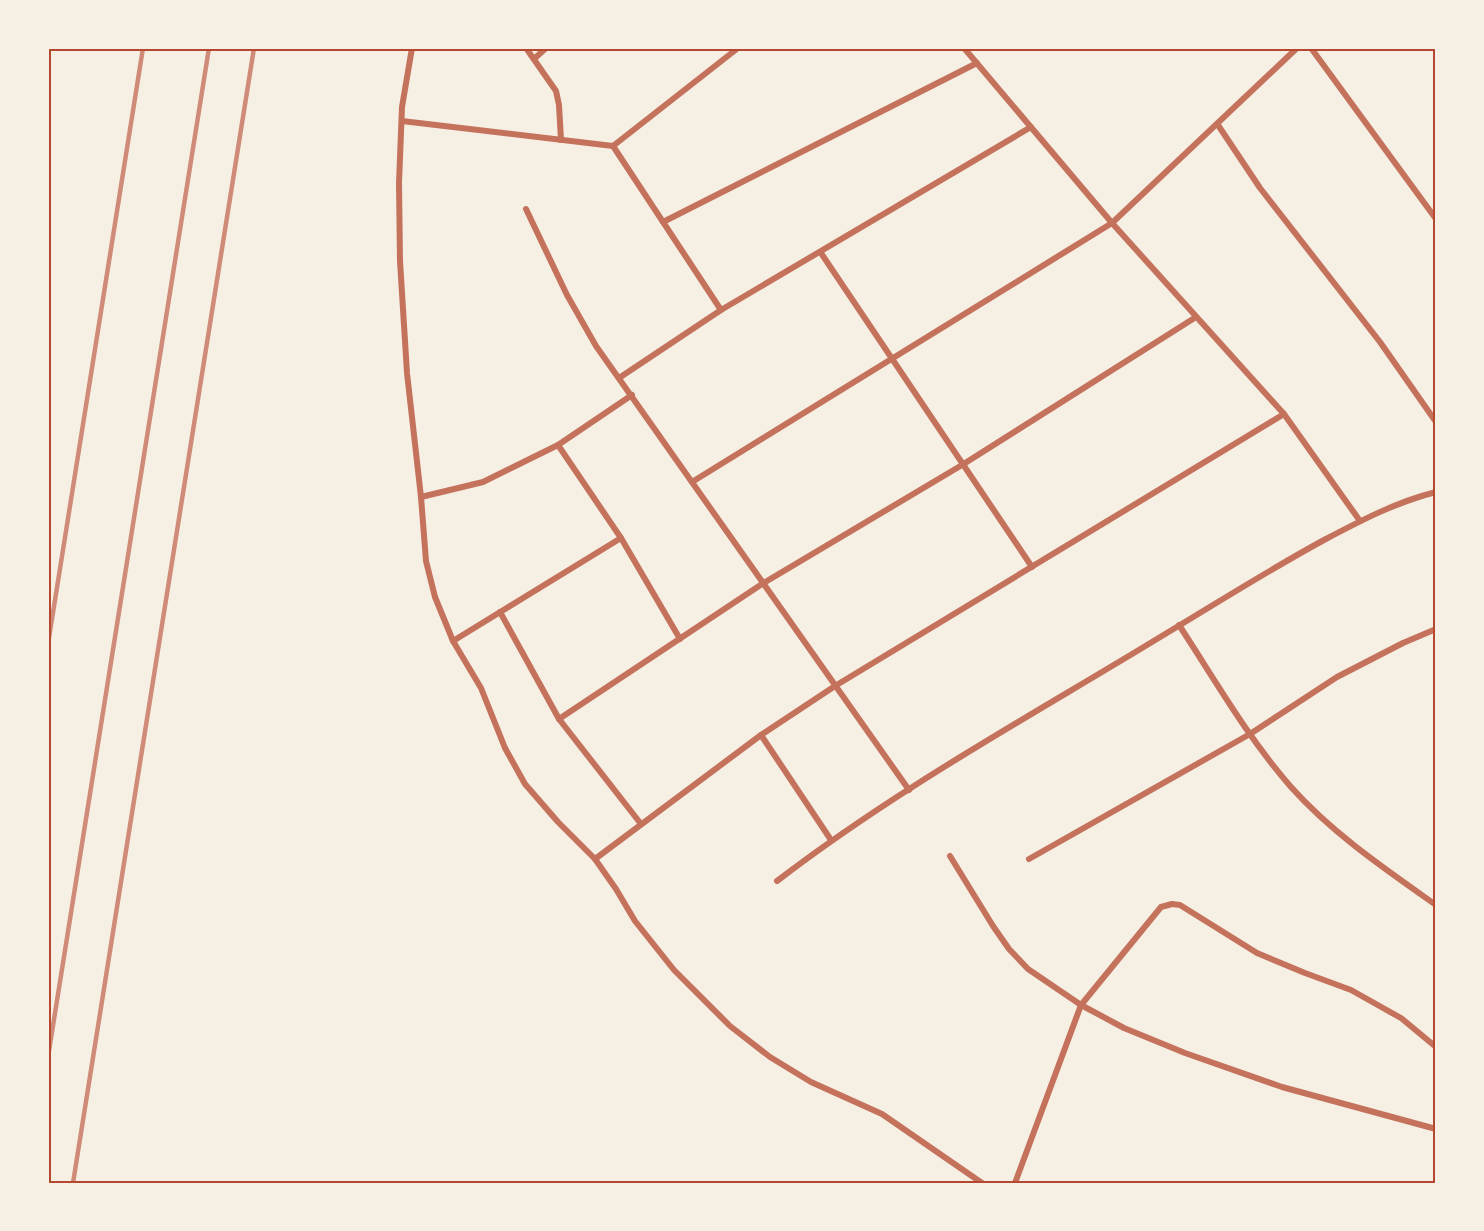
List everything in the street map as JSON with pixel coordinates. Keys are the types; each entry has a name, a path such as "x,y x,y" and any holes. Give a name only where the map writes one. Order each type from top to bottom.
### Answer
{"street":[{"path":"412,48 402,107 399,183 400,261 407,373 426,561 435,597 453,640 481,688 505,748 525,784 558,822 595,859 635,921 674,970 730,1026 770,1057 811,1082 882,1114 982,1183"},
{"path":"526,48 556,91 561,140"},
{"path":"534,59 546,48"},
{"path":"402,121 613,146 738,48"},
{"path":"964,48 1112,223 1284,414 1360,521"},
{"path":"692,482 1112,223 1297,48"},
{"path":"1311,48 1436,219"},
{"path":"663,222 977,63"},
{"path":"1218,124 1260,189 1380,342 1436,422"},
{"path":"619,378 721,310 1031,127"},
{"path":"613,146 721,310"},
{"path":"526,209 567,295 596,346 909,790"},
{"path":"821,253 1032,567"},
{"path":"558,719 762,584 962,465 1196,317"},
{"path":"421,497 483,482 558,445 632,395"},
{"path":"595,859 761,735 836,686 1284,414"},
{"path":"558,445 621,538 680,639"},
{"path":"777,881 831,840 909,790 1285,561 1360,521 1415,498 1436,492"},
{"path":"453,640 621,538"},
{"path":"500,612 558,719 641,824"},
{"path":"1179,625 1250,734 1291,787 1328,823 1384,869 1436,905"},
{"path":"1029,859 1250,734 1337,677 1394,647 1436,629"},
{"path":"761,735 831,840"},
{"path":"950,856 1009,949 1028,969 1081,1005 1124,1029 1271,1083 1436,1129"},
{"path":"1015,1183 1081,1005 1161,907 1180,904 1257,952 1361,996 1401,1018 1436,1047"}],"railway":[{"path":"48,644 143,48"},
{"path":"48,1057 209,48"},
{"path":"73,1183 254,48"}]}
